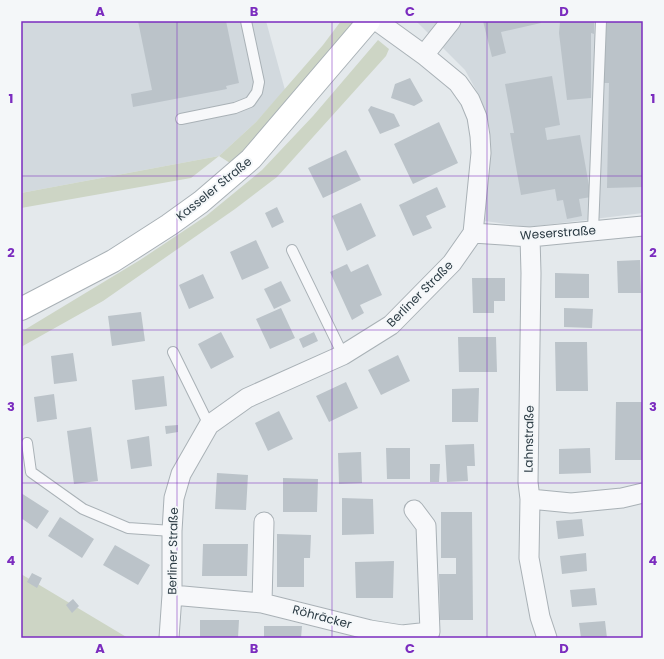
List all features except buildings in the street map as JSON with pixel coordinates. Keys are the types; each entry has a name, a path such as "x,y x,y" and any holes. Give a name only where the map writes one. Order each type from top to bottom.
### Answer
{"main road":[{"name":"Kasseler Straße","path":"21,309 113,261 169,225 201,202 251,159 369,21"}],"street":[{"name":"Berliner Straße","path":"169,638 172,595 172,531 174,498 182,474 209,425 246,398 343,355 391,325 452,263 473,233 481,153 477,117 470,100 458,83 424,55 377,21"},
{"path":"424,55 451,21"},
{"name":"Weserstraße","path":"473,233 530,237 643,226"},
{"name":"Lahnstraße","path":"530,237 531,273 528,482 530,499 529,558 540,617 547,638"},
{"path":"530,499 571,503 622,498 643,493"},
{"name":"Röhräcker","path":"172,595 262,603 370,630 402,635 430,635 426,526 414,510"},
{"path":"262,603 264,522"}],"lane":[{"path":"182,119 235,108 250,102 257,92 259,82 246,21"},
{"path":"593,231 601,21"},
{"path":"292,250 343,355"},
{"path":"173,352 209,425"},
{"path":"28,443 31,472 83,509 128,528 172,531"}],"shaded area":[{"path":"21,21 266,21 285,90 256,122 219,156 21,193"},
{"path":"416,21 643,21 643,213 528,227 485,221 491,144 488,121 481,99 465,70"}],"green space":[{"path":"341,21 357,21 256,141 230,163 219,156 256,122 323,45"},
{"path":"378,40 389,49 386,56 277,177 235,209 103,301 21,347 21,332 140,260 206,216 262,170 313,116"},
{"path":"219,156 191,178 21,208 21,193"},
{"path":"21,574 128,638 21,638"}]}
